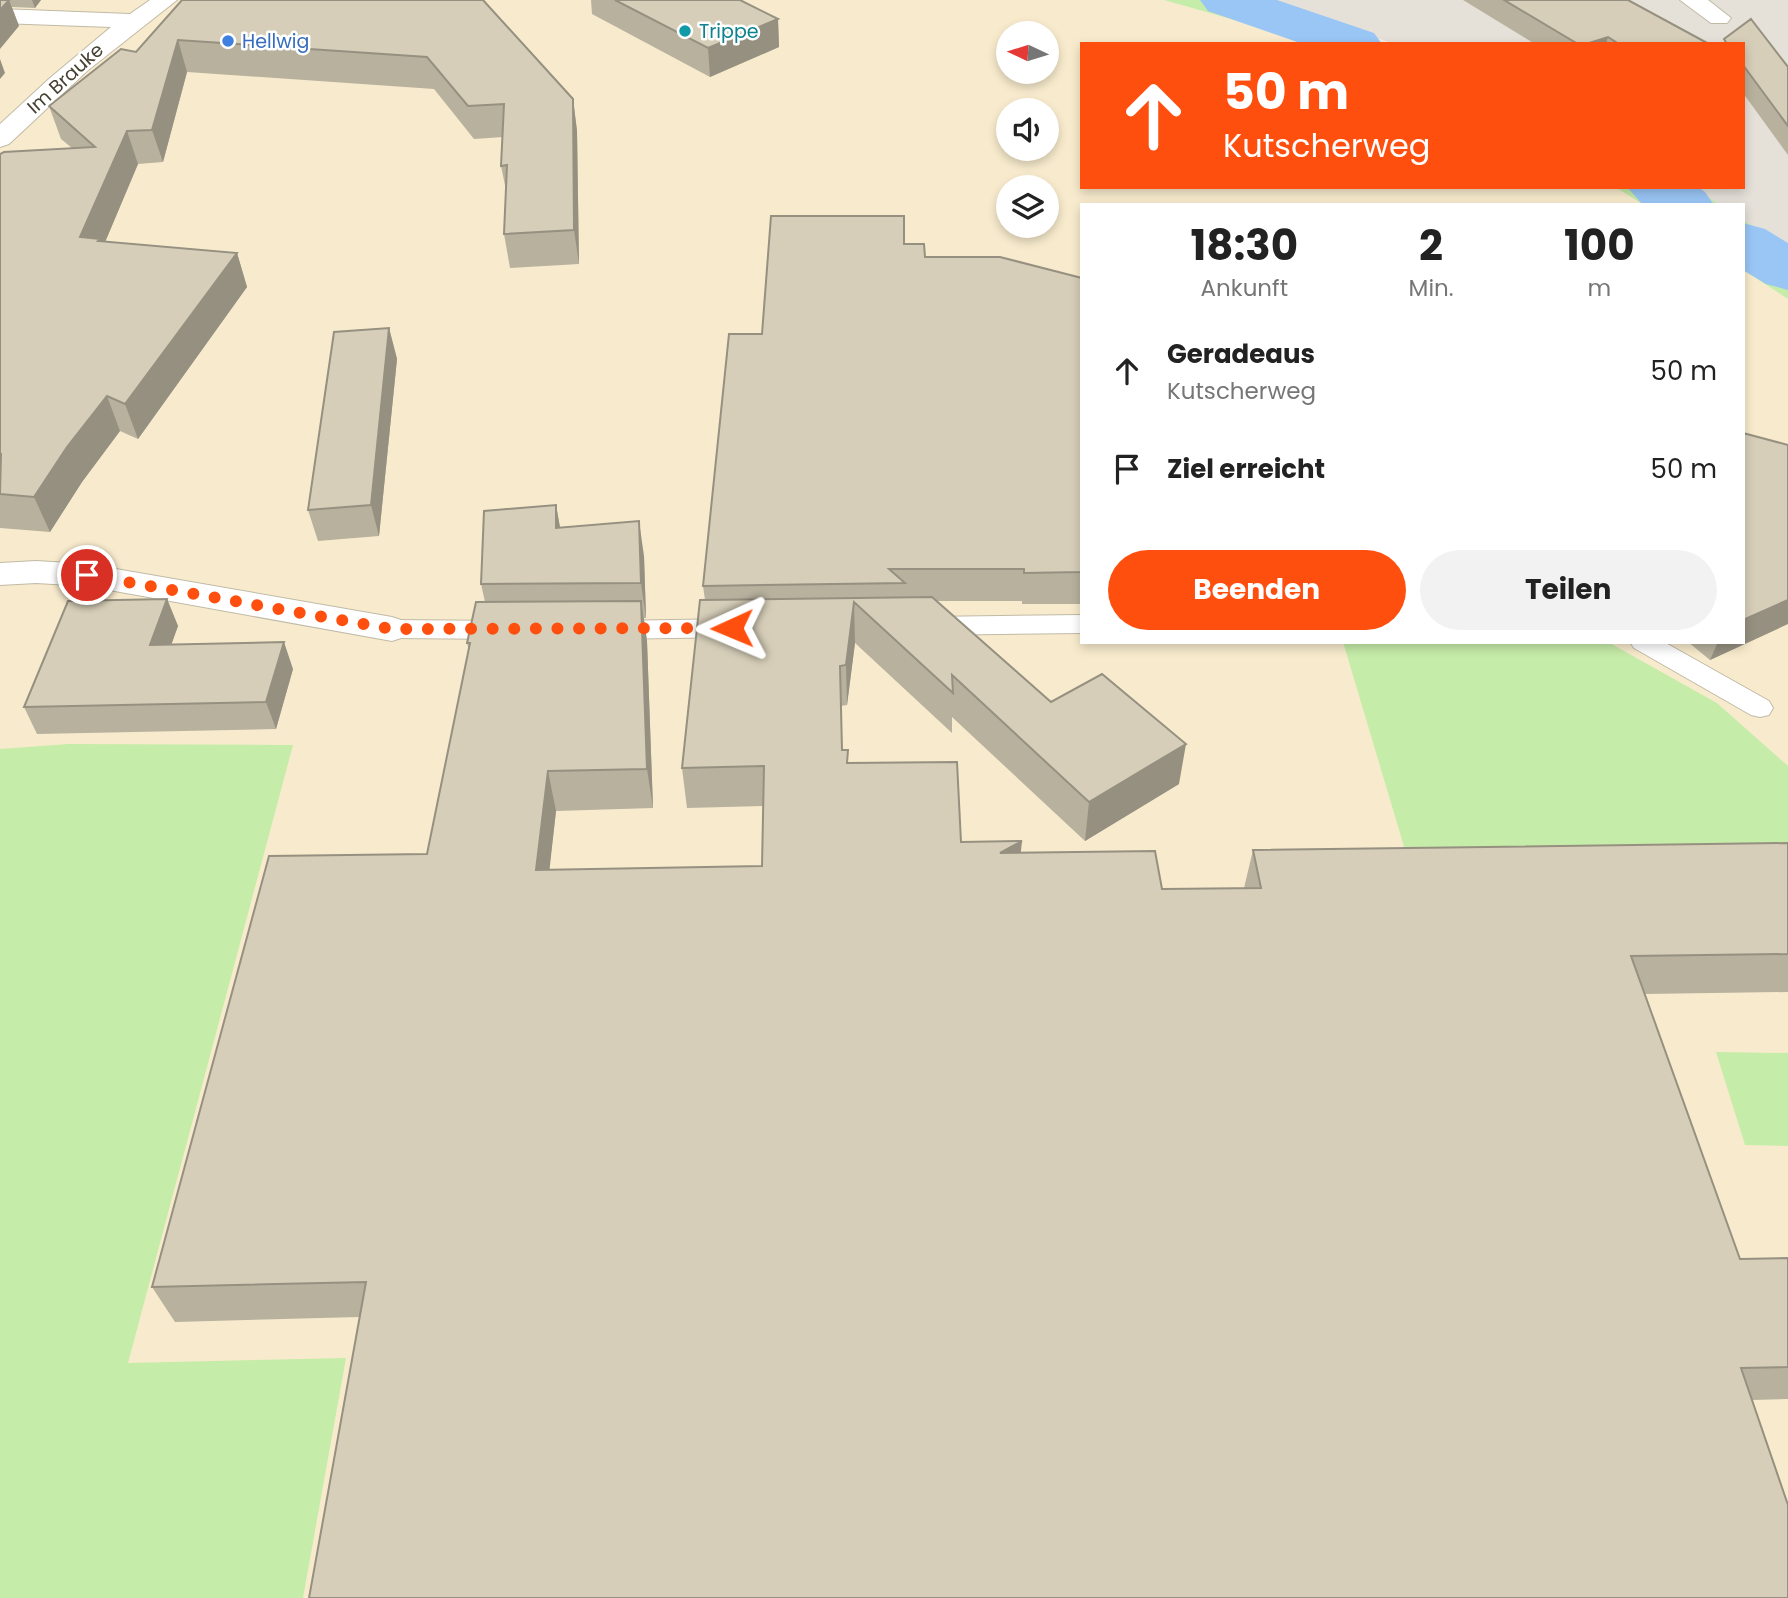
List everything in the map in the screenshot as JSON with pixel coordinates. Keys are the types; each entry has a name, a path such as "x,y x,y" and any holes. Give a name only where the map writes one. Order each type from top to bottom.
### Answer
{"street":[{"name":"Im Brauke","path":"0,139 65,75 165,0"},
{"path":"1692,0 1719,18"},
{"name":"Im Brauke","path":"0,16 134,21"},
{"path":"0,574 36,572 87,575 392,629"}],"lane":[{"path":"902,626 1080,624"},
{"path":"585,630 764,628"},
{"path":"392,629 530,630"},
{"path":"1647,644 1760,708"}],"shaded area":[{"path":"0,0 1164,0 1312,42 1080,42 1080,189 1618,189 1641,203 1080,203 1080,644 1745,644 1745,271 1788,299 1788,1598 0,1598"},
{"path":"1263,0 1788,0 1788,260 1745,234 1745,203 1694,203 1671,189 1745,189 1745,42 1389,42"}],"green space":[{"path":"1164,0 1255,0 1357,42 1312,42"},
{"path":"1618,189 1696,189 1717,203 1641,203"},
{"path":"1745,221 1788,249 1788,299 1745,271"},
{"path":"1344,644 1612,644 1717,703 1788,766 1788,860 1411,870"},
{"path":"68,744 293,745 128,1363 346,1358 303,1598 0,1598 0,749"},
{"path":"1716,1052 1788,1053 1788,1146 1745,1145"}],"building":[{"path":"0,0 9,0 0,10"},
{"path":"182,0 483,0 573,99 574,230 504,234 507,165 501,166 504,104 468,106 427,57 178,40 152,130 127,131 80,237 100,239 98,241 237,253 125,404 107,396 67,447 34,497 0,494 0,154 95,147 49,106 121,49 136,52"},
{"path":"615,0 740,0 778,19 708,48"},
{"path":"1504,0 1628,0 1705,42 1616,42 1608,37 1592,42 1575,42"},
{"path":"1751,19 1788,67 1788,126 1745,68 1745,42 1726,42 1724,39"},
{"path":"771,216 904,216 904,244 924,244 925,257 1000,257 1080,277 1080,572 1024,573 1024,569 889,569 905,583 703,586 729,334 762,334"},
{"path":"389,328 371,505 308,510 334,332"},
{"path":"1745,434 1788,445 1788,600 1745,619"},
{"path":"556,505 556,528 639,521 641,583 481,584 484,511"},
{"path":"932,597 1051,702 1102,674 1186,744 1089,802 952,675 953,693 854,602 846,665 840,666 842,750 848,750 847,763 957,762 961,842 1022,841 1000,853 1155,851 1162,889 1261,888 1253,850 1788,843 1788,954 1631,956 1740,1259 1788,1258 1788,1367 1741,1368 1788,1505 1788,1598 309,1598 366,1282 152,1287 269,856 427,854 476,602 641,601 647,769 548,771 536,870 762,866 764,766 682,768 700,600"},
{"path":"167,599 150,645 284,642 266,702 24,707 68,601"}],"waterway":[{"path":"1226,0 1349,42"},
{"path":"1660,189 1681,203"},
{"path":"1745,243 1788,271"}],"place":[{"name":"Trippe","path":"685,31"},
{"name":"Hellwig","path":"228,41"}],"route":[{"path":"87,575 392,629 543,631 732,628"}]}
